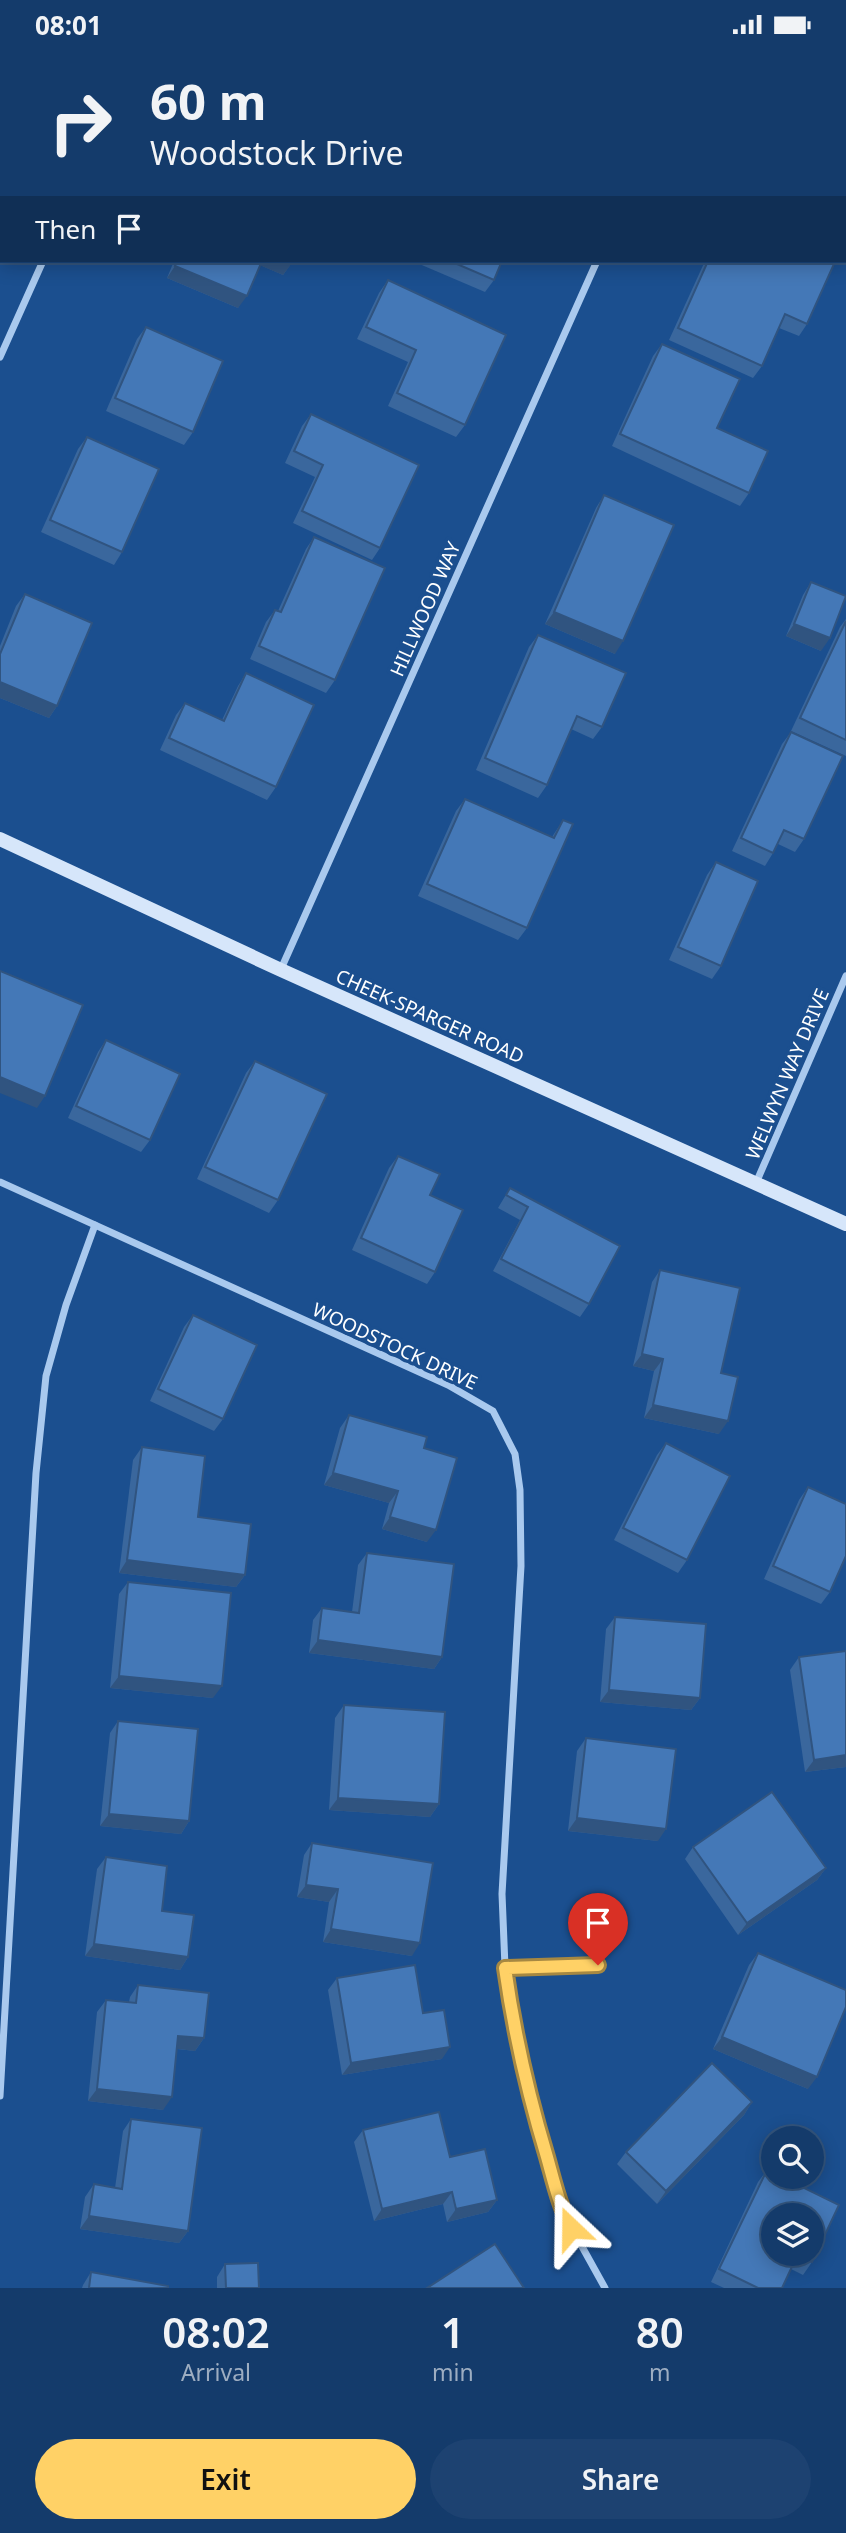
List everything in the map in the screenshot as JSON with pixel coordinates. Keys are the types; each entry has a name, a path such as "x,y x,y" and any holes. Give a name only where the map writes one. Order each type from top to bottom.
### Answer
{"main road":[{"name":"CHEEK-SPARGER ROAD","path":"0,839 281,970 846,1224"}],"street":[{"path":"0,356 42,263"},
{"name":"HILLWOOD WAY","path":"281,970 596,263"},
{"name":"WELWYN WAY DRIVE","path":"756,1183 846,977"},
{"name":"WOODSTOCK DRIVE","path":"0,1182 448,1385 493,1411 515,1454 520,1490 520,1566 502,1894 505,1968 514,2034 560,2207 605,2288"},
{"path":"0,2096 36,1473 46,1377 66,1305 95,1225"},
{"path":"505,1968 598,1965"}],"building":[{"path":"176,263 261,263 247,296 175,266"},
{"path":"455,263 501,263 494,280"},
{"path":"707,263 834,264 807,324 785,314 762,366 678,328"},
{"path":"388,280 506,335 465,425 397,393 416,350 366,327"},
{"path":"146,327 223,361 193,432 115,398"},
{"path":"662,344 740,379 717,428 768,451 749,493 620,434"},
{"path":"311,414 419,465 380,548 302,511 323,465 294,451"},
{"path":"87,437 159,469 122,552 50,520"},
{"path":"604,495 674,525 623,641 554,612"},
{"path":"314,537 385,568 335,680 259,646 275,610 281,612"},
{"path":"811,582 846,596 830,638 794,624"},
{"path":"25,594 92,623 57,706 0,682 0,654"},
{"path":"846,621 846,740 800,718"},
{"path":"538,635 626,673 602,727 577,716 547,785 485,758"},
{"path":"246,673 314,705 276,787 169,738 185,703 224,721"},
{"path":"791,732 843,756 804,839 784,830 773,853 741,838"},
{"path":"465,799 554,838 563,820 573,824 527,928 427,884"},
{"path":"716,862 758,881 721,966 678,947"},
{"path":"0,971 83,1005 45,1096 0,1077"},
{"path":"106,1040 180,1074 150,1140 76,1106"},
{"path":"255,1061 327,1094 278,1200 205,1167"},
{"path":"398,1156 440,1174 430,1195 463,1210 435,1272 361,1238"},
{"path":"510,1188 620,1246 589,1304 501,1259 528,1207 506,1195"},
{"path":"660,1270 740,1288 721,1373 738,1377 728,1421 653,1405 663,1359 642,1354"},
{"path":"193,1315 257,1345 223,1419 158,1389"},
{"path":"349,1415 427,1437 424,1448 457,1458 436,1530 390,1517 398,1491 333,1473"},
{"path":"666,1443 730,1476 687,1560 623,1528"},
{"path":"142,1447 205,1456 198,1517 251,1524 245,1575 127,1560"},
{"path":"808,1487 846,1504 846,1556 830,1592 773,1566"},
{"path":"367,1553 454,1564 442,1657 318,1640 322,1608 359,1613"},
{"path":"128,1582 231,1593 222,1686 119,1676"},
{"path":"615,1617 706,1624 700,1698 609,1690"},
{"path":"846,1651 846,1755 814,1760 799,1657"},
{"path":"344,1705 445,1712 439,1804 338,1798"},
{"path":"118,1721 198,1729 189,1821 109,1814"},
{"path":"586,1738 676,1749 666,1829 577,1818"},
{"path":"772,1792 826,1868 747,1923 693,1847"},
{"path":"312,1843 433,1863 420,1943 331,1929 338,1889 306,1885"},
{"path":"106,1857 167,1866 162,1911 194,1915 188,1957 94,1944"},
{"path":"758,1953 846,1990 846,2007 817,2077 722,2037"},
{"path":"415,1965 423,2013 444,2010 450,2047 351,2063 337,1978"},
{"path":"138,1985 209,1993 204,2038 178,2036 172,2097 97,2089 106,2000 136,2003"},
{"path":"712,2063 752,2102 666,2191 626,2152"},
{"path":"439,2112 450,2157 485,2149 497,2200 456,2209 452,2192 382,2209 363,2130"},
{"path":"131,2119 202,2128 188,2231 89,2216 94,2184 122,2189"},
{"path":"761,2182 761,2189 806,2189 839,2205 824,2237 824,2203 761,2203 761,2266 792,2266 782,2288 758,2288 719,2269"},
{"path":"495,2244 524,2288 427,2288"},
{"path":"258,2263 259,2288 226,2288 225,2264"},
{"path":"91,2272 168,2286 168,2288 89,2288"}],"route":[{"path":"571,2228 560,2207 531,2105 514,2034 505,1968 598,1965"}]}
